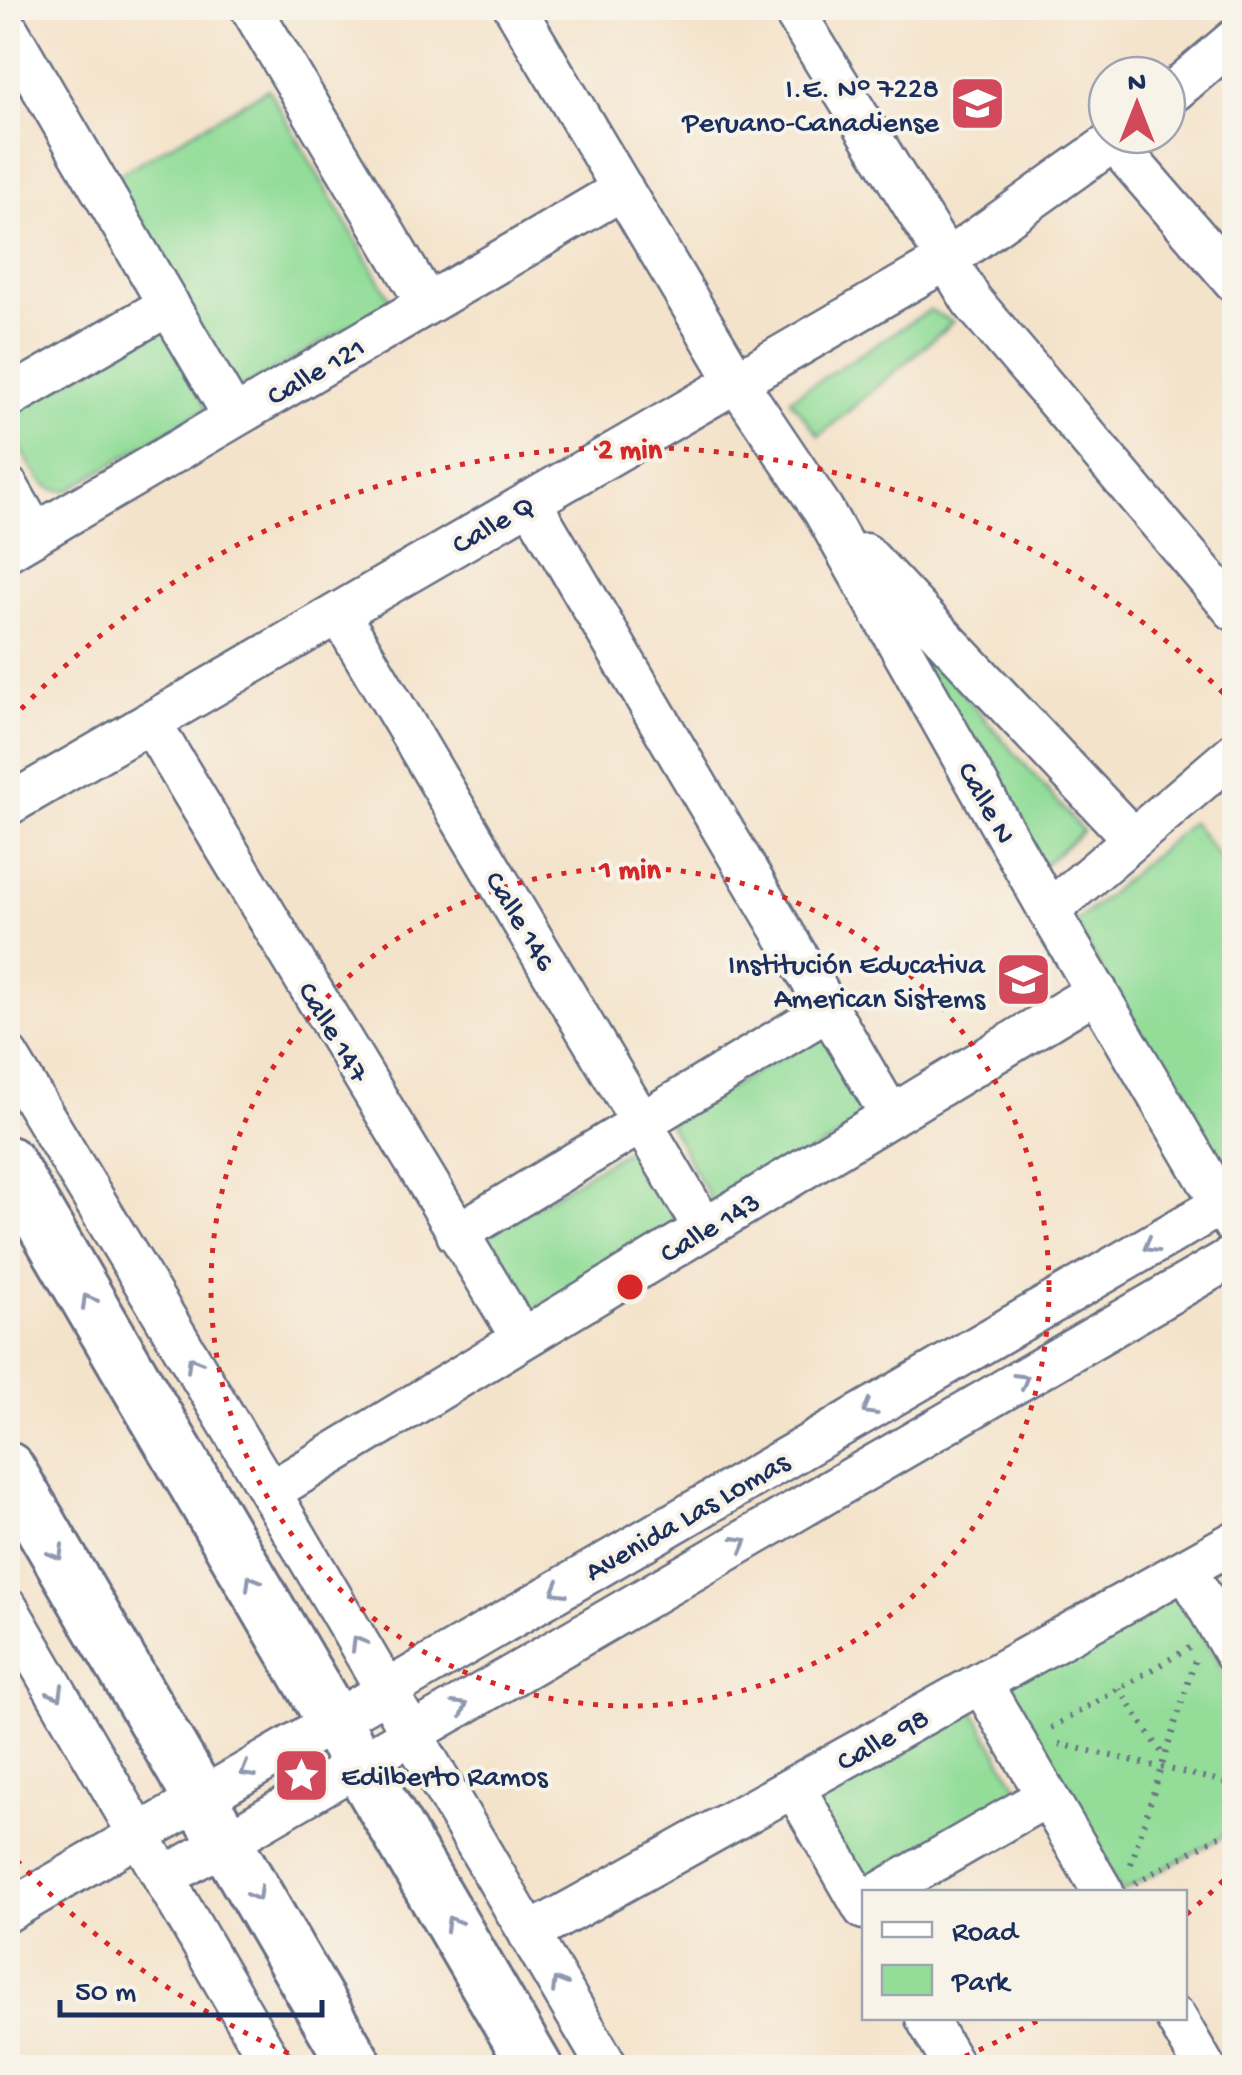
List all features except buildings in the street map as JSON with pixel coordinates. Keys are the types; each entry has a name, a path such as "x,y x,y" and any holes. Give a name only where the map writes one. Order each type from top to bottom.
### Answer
{"main road":[{"path":"8,1164 536,2068"},
{"path":"8,1469 357,2068"}],"street":[{"path":"251,8 427,304"},
{"name":"Calle N","path":"516,8 736,382 823,510 1048,911 1230,1209"},
{"path":"792,8 972,301 1234,610"},
{"path":"8,30 234,417"},
{"path":"1187,80 1234,40"},
{"name":"Calle Q","path":"8,805 948,260 1094,155"},
{"path":"1132,155 1234,281"},
{"name":"Calle 121","path":"21,542 622,189"},
{"path":"8,398 169,305"},
{"path":"8,487 21,542"},
{"path":"530,501 890,1116"},
{"path":"823,510 1133,839"},
{"name":"Calle 146","path":"339,612 704,1228"},
{"name":"Calle 147","path":"150,722 522,1339"},
{"path":"1048,911 1234,753"},
{"name":"Calle 143","path":"270,1492 1096,991"},
{"path":"456,1234 828,1010"},
{"path":"8,1056 270,1492 608,2068"},
{"name":"Avenida Las Lomas","path":"8,1911 385,1690 1230,1209"},
{"name":"Avenida Las Lomas","path":"164,1878 1234,1256"},
{"name":"Calle 98","path":"529,1934 1234,1542"},
{"path":"1186,1569 1230,1669"},
{"path":"8,1608 274,2068"},
{"path":"981,1683 1047,1796 1112,1890"},
{"path":"794,1787 862,1893"},
{"path":"888,1890 1047,1796"},
{"path":"927,2020 955,2068"},
{"path":"1177,2020 1205,2068"}],"path":[{"path":"1051,1728 1201,1642 1161,1767 1113,1890"},
{"path":"1230,1669 1234,1700"},
{"path":"1119,1688 1164,1757"},
{"path":"1052,1742 1234,1784"}],"green space":[{"path":"268,89 392,302 234,393 109,180"},
{"path":"930,310 953,322 819,436 790,399"},
{"path":"164,327 206,408 69,490 49,487 23,452 9,415"},
{"path":"888,608 1083,831 1040,868"},
{"path":"1192,822 1234,877 1234,1160 1216,1170 1075,923"},
{"path":"825,1031 873,1117 715,1208 669,1124"},
{"path":"637,1144 682,1220 528,1314 481,1239"},
{"path":"1178,1593 1234,1690 1234,1831 1120,1890 998,1689"},
{"path":"973,1710 1020,1792 856,1886 809,1804"}],"place":[{"name":"I.E. N° 7228 Peruano-Canadiense","path":"978,104"},
{"name":"Institución Educativa American Sistems","path":"1024,980"},
{"name":"Edilberto Ramos","path":"302,1775"}]}
